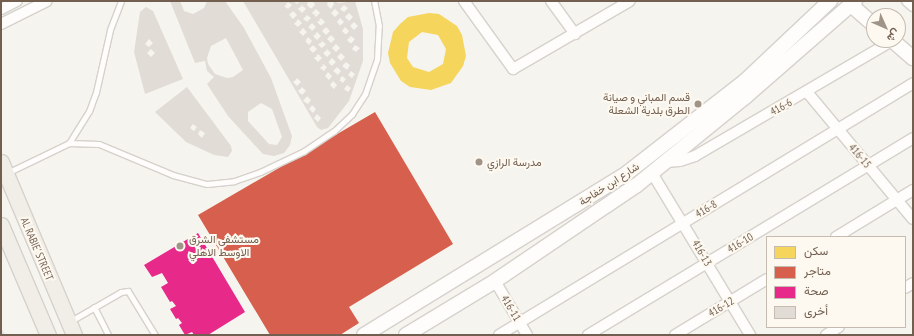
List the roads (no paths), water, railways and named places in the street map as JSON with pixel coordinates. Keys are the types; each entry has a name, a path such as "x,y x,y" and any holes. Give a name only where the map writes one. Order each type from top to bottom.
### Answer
{"main road":[{"name":"AL RABIE' STREET","path":"3,168 71,329"},
{"path":"1,225 48,335"}],"street":[{"path":"1,9 17,1"},
{"path":"1,24 47,1"},
{"path":"464,1 513,69 630,1"},
{"path":"551,1 575,34"},
{"name":"شارع ابن خفاجة","path":"364,335 611,184 656,151 745,81 830,1"},
{"path":"907,1 913,6"},
{"path":"853,3 866,17"},
{"name":"شارع ابن خفاجة","path":"406,335 495,281 622,196 745,98 853,3"},
{"name":"416-6","path":"665,162 680,161 695,156 807,92 879,48"},
{"path":"901,48 913,58"},
{"name":"416-8","path":"498,335 913,83"},
{"name":"416-15","path":"807,92 913,219"},
{"name":"416-10","path":"588,335 913,138"},
{"path":"656,151 665,162"},
{"name":"416-13","path":"652,173 684,222 750,335"},
{"path":"838,236 913,190"},
{"name":"416-12","path":"674,335 766,280"},
{"name":"416-11","path":"495,281 527,335"},
{"path":"826,335 837,328"}],"lane":[{"path":"69,143 89,111 96,92 110,30 121,1"},
{"path":"3,168 69,143 99,144 173,176 207,184 234,181 260,172 304,151 334,131 352,114 365,94 377,59 379,26 374,1"},
{"path":"71,329 94,307 121,292 128,291 155,335"},
{"path":"94,307 108,335"}],"railway":[{"path":"1,330 4,335"}],"place":[{"name":"قسم المباني و صيانة الطرق بلدية الشعلة","path":"698,104"},
{"name":"مدرسة الرازي","path":"479,162"},
{"name":"مستشفى الشرق الاوسط الاهلي","path":"180,246"}]}
